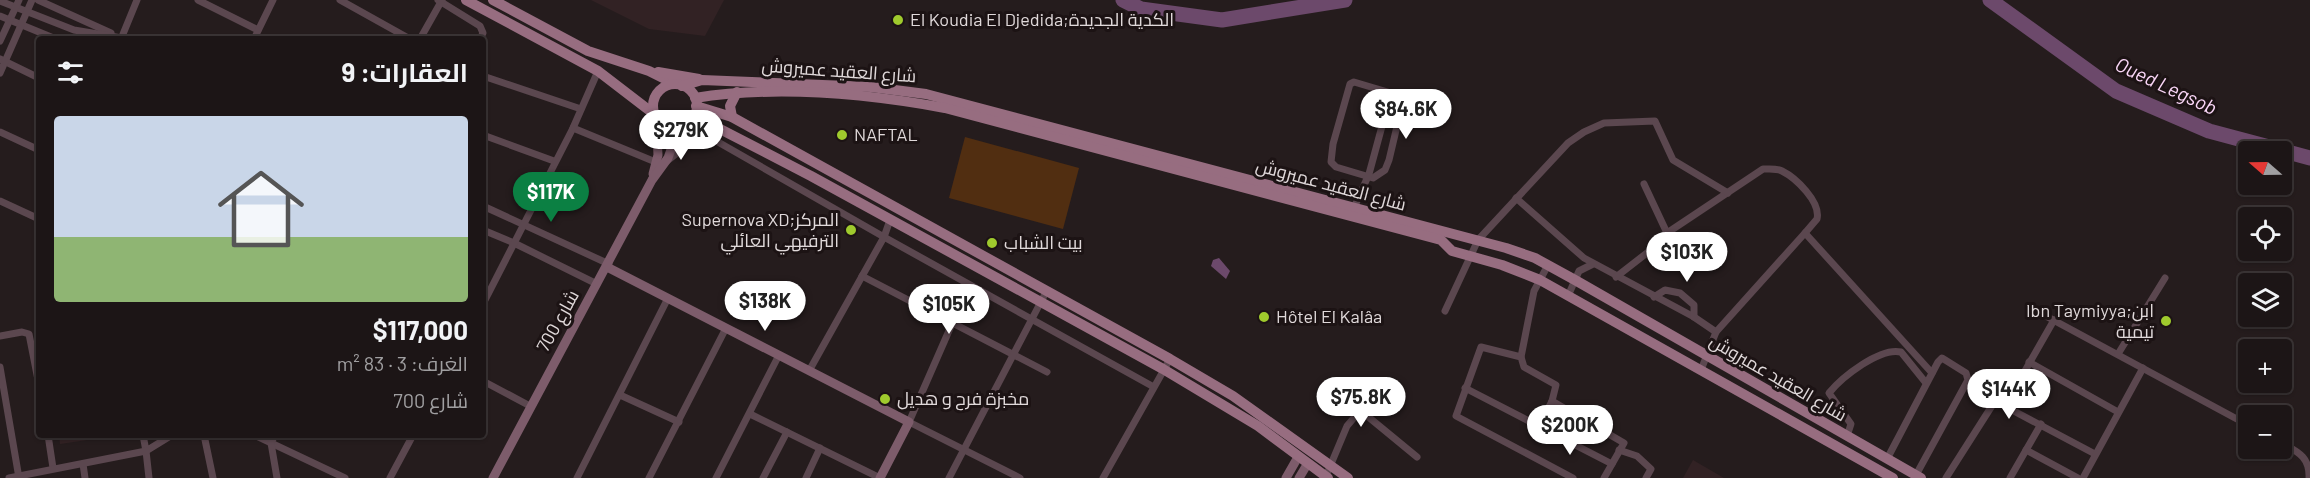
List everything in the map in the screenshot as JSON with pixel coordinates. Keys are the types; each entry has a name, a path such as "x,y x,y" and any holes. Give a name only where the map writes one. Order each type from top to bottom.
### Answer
{"main road":[{"path":"466,0 598,71 668,127 678,128 693,118 696,102"},
{"path":"493,0 588,51 649,71 679,85 696,102 732,117 1046,292 1170,358 1233,396 1348,478"},
{"path":"649,71 702,80"},
{"name":"شارع العقيد عميروش","path":"679,85 702,80 871,87 926,94 1441,240 1452,251 1503,265 1540,280 1893,478"},
{"path":"659,164 654,100 661,89 679,85"},
{"path":"732,117 730,106 737,92"},
{"name":"شارع العقيد عميروش","path":"696,102 737,92 856,95 907,101 945,108 1196,170"},
{"path":"693,118 734,136 1163,369 1258,426 1327,477"},
{"path":"659,164 673,148 678,128"},
{"name":"شارع 700","path":"493,478 530,406 608,266 659,164"},
{"name":"شارع العقيد عميروش","path":"1352,213 1514,250 1577,276 1708,358 1918,476"},
{"path":"608,266 667,300 909,422 880,478"},
{"path":"1736,392 1743,378"},
{"path":"1286,478 1303,460"},
{"path":"1299,478 1303,460"}],"street":[{"path":"0,40 19,0"},
{"path":"0,73 3,60 32,0"},
{"path":"38,0 116,36"},
{"path":"123,36 137,0"},
{"path":"198,0 258,30"},
{"path":"255,36 273,0"},
{"path":"340,0 357,4 405,36"},
{"path":"0,1 74,30 106,36"},
{"path":"422,36 440,1 480,26 483,33 482,36"},
{"path":"0,16 20,27 47,36"},
{"path":"3,60 36,76"},
{"path":"486,298 554,160 573,128 598,71"},
{"path":"486,77 581,109"},
{"path":"1350,84 1391,93 1402,98 1404,104 1389,160 1379,175 1368,178 1336,167 1331,162 1339,120 1350,84"},
{"path":"1352,213 1368,178 1391,93"},
{"path":"1445,311 1478,240 1568,143 1584,132 1604,123 1652,120 1656,122 1673,160 1728,193"},
{"path":"573,128 659,164 695,139 706,136 1152,386"},
{"path":"0,132 36,149"},
{"path":"486,136 554,160"},
{"path":"1616,277 1652,249 1667,233 1763,169 1782,171 1797,183 1816,206 1817,219 1716,332 1708,358 1701,370"},
{"path":"1644,184 1667,233"},
{"path":"1516,198 1576,252 1593,264 1694,317 1716,332"},
{"path":"0,201 36,218"},
{"path":"486,207 523,223 608,266"},
{"path":"809,371 884,237 890,220"},
{"path":"486,231 597,284"},
{"path":"1805,233 1932,373"},
{"path":"1568,296 1577,276 1576,252"},
{"path":"1577,276 1593,264"},
{"path":"1539,426 1552,401 1556,386 1524,367 1521,357 1534,291 1548,265"},
{"path":"862,276 1047,372"},
{"path":"2118,354 2165,278"},
{"path":"969,285 909,422 1020,478"},
{"path":"1654,297 1665,290 1680,293 1694,305 1694,317"},
{"path":"949,478 1046,292"},
{"path":"577,478 667,300"},
{"path":"2033,309 2238,420"},
{"path":"2006,405 2054,320"},
{"path":"649,478 726,328"},
{"path":"0,336 26,332 36,342"},
{"path":"1521,357 1480,347 1456,416 1573,478"},
{"path":"1847,436 1851,424 1829,393 1869,360 1887,351 1901,352 1926,383"},
{"path":"716,478 779,355"},
{"path":"1103,478 1152,386 1170,358"},
{"path":"1887,459 1926,383 1944,358 1966,373 1968,380 1918,476"},
{"path":"2029,362 2118,412"},
{"path":"0,367 19,477"},
{"path":"2083,478 2143,368"},
{"path":"486,383 530,406"},
{"path":"1465,388 1612,464"},
{"path":"620,395 679,422"},
{"path":"1946,478 1993,403 1998,400 2095,454"},
{"path":"1552,401 1624,443 1604,478"},
{"path":"1327,477 1347,426 1358,413 1366,415 1417,456"},
{"path":"750,414 880,478"},
{"path":"2010,478 2041,424"},
{"path":"763,478 787,432"},
{"path":"48,438 53,468"},
{"path":"144,438 149,478"},
{"path":"9,478 146,451 167,438"},
{"path":"205,438 213,478"},
{"path":"260,438 345,478"},
{"path":"274,438 271,443 277,478"},
{"path":"390,478 409,438"},
{"path":"806,478 820,448"},
{"path":"2292,449 2303,455 2308,464 2309,478"},
{"path":"1619,450 1637,456 1651,469 1646,478"},
{"path":"2026,450 2078,478"},
{"path":"82,464 85,478"}],"shaded area":[{"path":"591,0 724,0 705,36 649,29"},
{"path":"965,137 1079,168 1063,229 949,198"},
{"path":"1219,258 1230,271 1226,279 1211,266 1213,260"},
{"path":"59,438 101,438 60,444"},
{"path":"1693,460 1724,478 1683,478"}],"waterway":[{"name":"Oued Legsob","path":"1123,0 1141,9 1222,20 1345,0"},
{"name":"Oued Legsob","path":"1990,0 2116,91 2209,131 2310,158"}],"place":[{"name":"El Koudia El Djedida;الكدية الجديدة","path":"898,20"},
{"name":"NAFTAL","path":"842,135"},
{"name":"Supernova XD;المركز الترفيهي العائلي","path":"851,230"},
{"name":"بيت الشباب","path":"992,243"},
{"name":"Hôtel El Kalâa","path":"1264,317"},
{"name":"Ibn Taymiyya;ابن تيمية","path":"2166,321"},
{"name":"مخبزة فرح و هديل","path":"885,399"}]}
